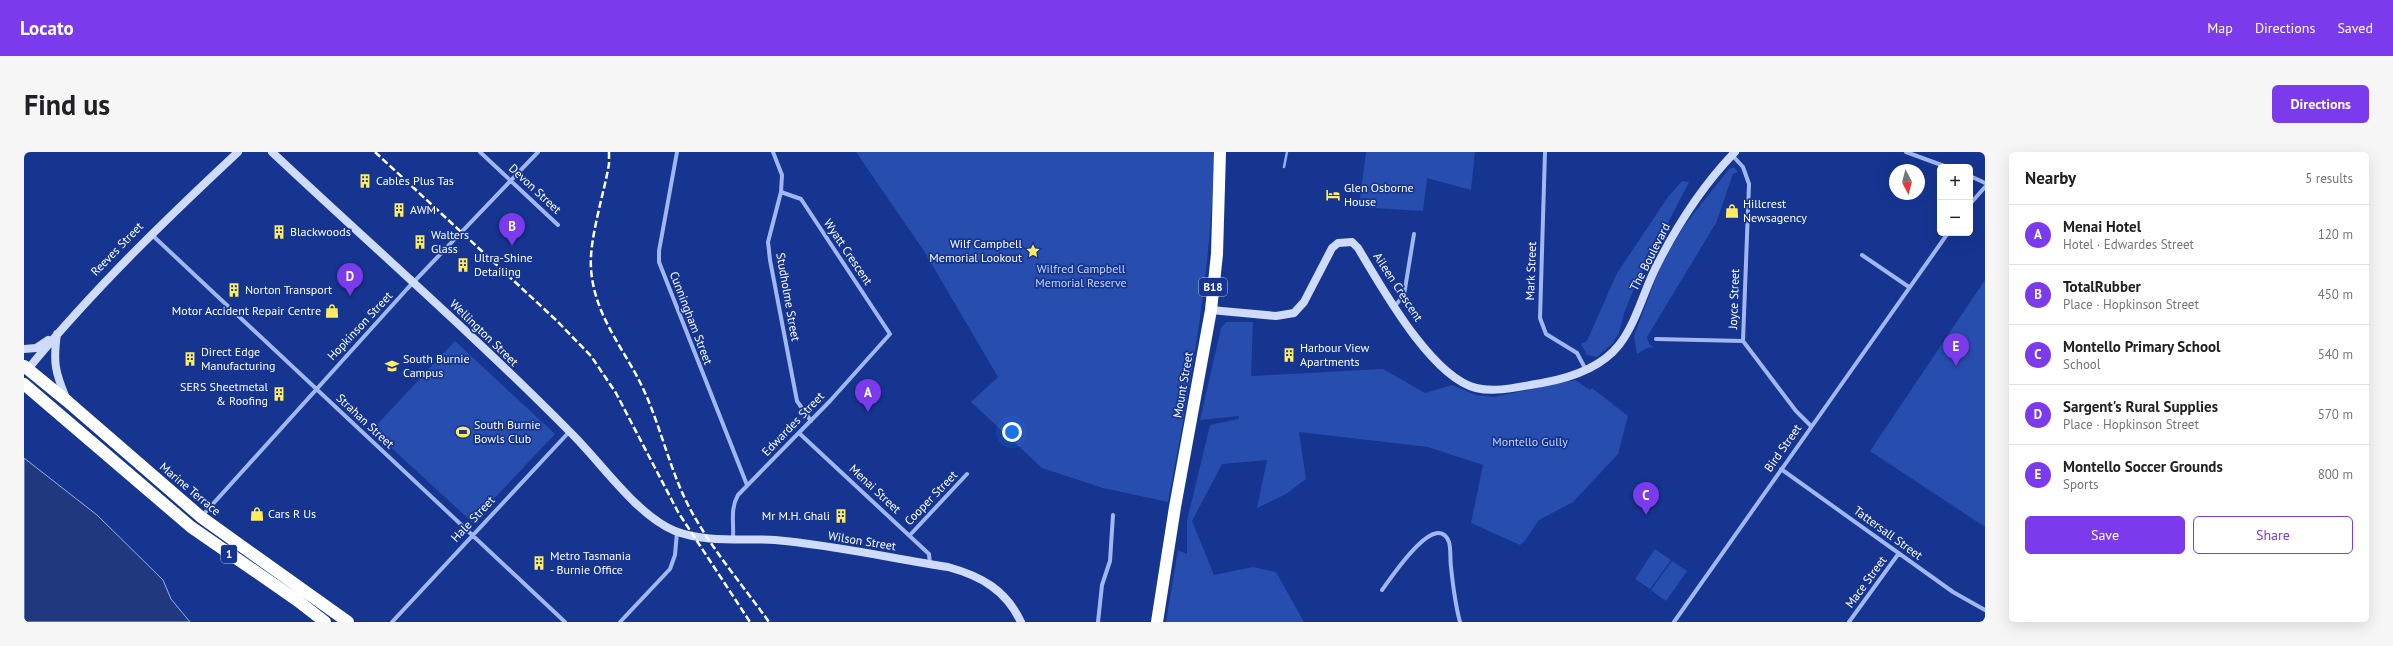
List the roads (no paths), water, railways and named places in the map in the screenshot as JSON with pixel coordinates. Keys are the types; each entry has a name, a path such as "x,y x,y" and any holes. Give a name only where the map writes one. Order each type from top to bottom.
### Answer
{"highway":[{"name":"Mount Street","path":"1157,622 1175,507 1211,310 1217,254 1220,152"},
{"name":"Marine Terrace","path":"25,369 67,400 201,517 348,622"},
{"name":"1","path":"24,384 191,527 298,601 325,622"}],"street":[{"name":"Reeves Street","path":"25,369 151,234 238,152"},
{"name":"Wellington Street","path":"272,152 413,282 570,431 649,516 677,532"},
{"name":"Devon Street","path":"480,152 558,225"},
{"name":"Hopkinson Street","path":"201,517 413,282 538,152"},
{"name":"Cunningham Street","path":"677,152 659,251 659,262 747,485"},
{"name":"Studholme Street","path":"773,152 782,175 782,192 768,242 770,260 797,401 811,421"},
{"name":"Mark Street","path":"1545,152 1540,318 1546,334 1577,353 1586,370"},
{"path":"1906,152 1939,164"},
{"name":"The Boulevard","path":"1586,370 1602,360 1618,345 1658,263 1687,212 1733,154"},
{"name":"Joyce Street","path":"1733,154 1743,167 1749,184 1743,341 1796,411 1811,426"},
{"path":"1973,177 1985,183"},
{"path":"1973,201 1985,187"},
{"name":"Wyatt Crescent","path":"782,192 801,200 890,334"},
{"name":"Strahan Street","path":"151,234 565,622"},
{"path":"1394,307 1404,295 1414,234"},
{"name":"Bird Street","path":"1674,622 1946,236"},
{"name":"Aileen Crescent","path":"1211,310 1276,316 1294,314 1304,302 1332,248 1344,241 1352,242 1358,248 1394,307 1435,359 1450,374 1475,388 1490,390 1506,389 1548,382 1586,370"},
{"path":"1862,255 1909,287"},
{"path":"24,349 36,348 57,334"},
{"path":"57,334 53,358 55,373 67,400"},
{"name":"Edwardes Street","path":"733,538 733,503 747,485 811,421 890,334"},
{"path":"1656,339 1743,341"},
{"name":"Hale Street","path":"392,622 570,431"},
{"name":"Menai Street","path":"799,433 910,535 929,554 930,564"},
{"name":"Tattersall Street","path":"1781,469 1953,592 1985,610"},
{"name":"Cooper Street","path":"910,535 967,474"},
{"path":"1098,622 1102,585 1110,561 1113,515"},
{"path":"620,622 670,569 675,555 677,532"},
{"name":"Wilson Street","path":"677,532 701,537 801,543 930,564 969,573 985,581 1007,600 1021,622"},
{"path":"1382,590 1416,546 1426,537 1435,534 1442,535 1449,542 1453,591 1460,622"},
{"name":"Mace Street","path":"1849,622 1899,553"}],"waterway":[{"path":"1284,167 1287,152"}],"railway":[{"path":"375,152 556,320 591,356 616,393 678,512 750,622"},
{"path":"609,152 607,176 594,230 591,256 593,286 598,303 612,334 646,395 680,487 694,516 720,557 769,622"}],"place":[{"name":"Cables Plus Tas","path":"365,181"},
{"name":"Glen Osborne House","path":"1333,195"},
{"name":"AWM","path":"399,210"},
{"name":"Hillcrest Newsagency","path":"1732,211"},
{"name":"Blackwoods","path":"279,232"},
{"name":"Walters Glass","path":"420,242"},
{"name":"TotalRubber","path":"512,246"},
{"name":"Wilf Campbell Memorial Lookout","path":"1033,251"},
{"name":"Ultra-Shine Detailing","path":"463,265"},
{"name":"Norton Transport","path":"234,290"},
{"name":"Sargent's Rural Supplies","path":"350,296"},
{"name":"Motor Accident Repair Centre","path":"332,311"},
{"name":"Harbour View Apartments","path":"1289,355"},
{"name":"Direct Edge Manufacturing","path":"190,359"},
{"name":"South Burnie Campus","path":"392,366"},
{"name":"Montello Soccer Grounds","path":"1956,366"},
{"name":"SERS Sheetmetal & Roofing","path":"279,394"},
{"name":"Menai Hotel","path":"868,412"},
{"name":"South Burnie Bowls Club","path":"463,432"},
{"name":"Cars R Us","path":"257,514"},
{"name":"Montello Primary School","path":"1646,515"},
{"name":"Mr M.H. Ghali","path":"841,516"},
{"name":"Metro Tasmania - Burnie Office","path":"539,563"}],"park label":[{"name":"Wilfred Campbell Memorial Reserve","path":"1081,276"},
{"name":"Montello Gully","path":"1530,442"}]}
